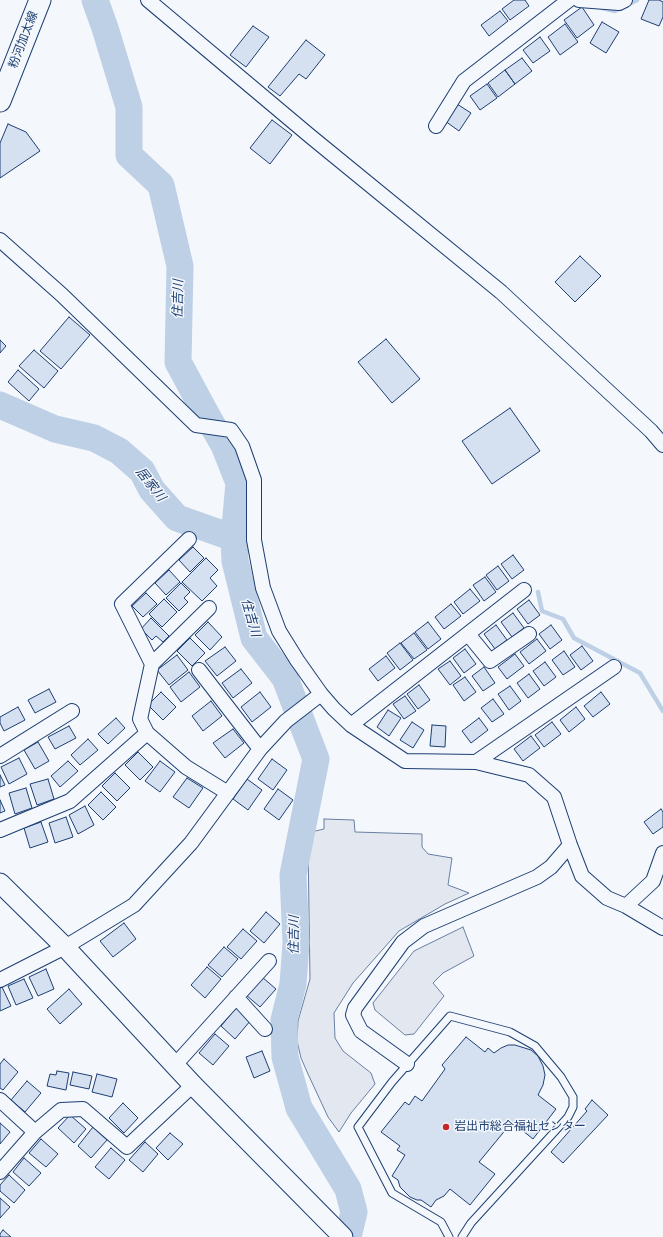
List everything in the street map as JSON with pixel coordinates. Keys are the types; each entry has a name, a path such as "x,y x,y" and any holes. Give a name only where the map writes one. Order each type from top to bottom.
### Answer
{"main road":[{"name":"粉河加太線","path":"0,101 40,0"}],"street":[{"path":"148,0 310,136 501,292 651,431 663,445"},
{"path":"436,126 464,81 569,0"},
{"path":"579,0 619,3 624,0"},
{"path":"0,240 62,295 196,425 231,430 242,446 254,480 254,540 262,588 279,631 321,694 334,709 351,725 405,760 476,762 529,775 554,797 582,876 607,898 626,906 663,928"},
{"path":"152,664 122,604 189,539"},
{"path":"351,725 524,590"},
{"path":"209,608 152,664 140,719 147,734 186,767 228,793"},
{"path":"468,634 490,661 529,634"},
{"path":"476,762 614,667"},
{"path":"199,670 260,749"},
{"path":"0,980 65,947 134,905 191,843 260,749 286,720 321,694"},
{"path":"0,756 72,711"},
{"path":"0,830 70,801 147,734"},
{"path":"407,1064 361,1031 353,1015 355,1008 403,942 424,926 537,877 551,867 570,845"},
{"path":"626,906 653,881 663,853"},
{"path":"0,883 65,947 193,1085 343,1237"},
{"path":"175,1065 269,961"},
{"path":"236,997 265,1029"},
{"path":"0,1172 35,1132 61,1110 83,1109 127,1147 193,1085"},
{"path":"0,1100 35,1132"}],"lane":[{"path":"449,1237 441,1222 392,1193 358,1127 407,1064 450,1016 510,1032 535,1046 561,1077 573,1097 573,1107 568,1117 471,1223 462,1237"}],"shaded area":[{"path":"324,819 354,820 355,832 422,834 422,847 428,854 452,858 448,885 469,893 445,904 399,931 353,983 334,1013 335,1038 343,1051 371,1073 375,1084 351,1113 339,1132 328,1117 308,1074 301,1058 297,1041 298,1021 310,979 308,844 311,832 324,829"},
{"path":"463,927 474,956 443,973 433,983 444,996 414,1034 405,1035 375,1010 373,1003 414,951"}],"building":[{"path":"514,0 525,0 529,6 510,20 502,9"},
{"path":"649,0 659,0 663,2 663,17 659,26 641,19"},
{"path":"582,7 594,25 577,38 564,20"},
{"path":"500,11 508,21 489,36 481,25"},
{"path":"602,22 619,32 606,53 590,43"},
{"path":"565,24 578,42 560,55 548,37"},
{"path":"253,26 269,37 246,67 230,55"},
{"path":"540,37 550,51 533,63 523,50"},
{"path":"306,40 325,55 306,79 299,74 280,96 268,87"},
{"path":"522,58 532,71 515,84 505,70"},
{"path":"505,70 515,84 498,97 488,83"},
{"path":"487,84 497,98 480,110 470,96"},
{"path":"457,104 471,113 459,131 445,121"},
{"path":"272,120 292,135 270,164 250,148"},
{"path":"8,124 26,132 40,151 0,178 0,143"},
{"path":"580,256 601,276 575,302 555,282"},
{"path":"69,317 90,335 61,369 40,351"},
{"path":"386,339 420,379 392,403 358,362"},
{"path":"0,340 6,346 0,353"},
{"path":"34,350 58,371 44,388 19,366"},
{"path":"18,370 39,389 29,401 8,382"},
{"path":"510,408 540,451 492,484 462,441"},
{"path":"193,547 204,558 190,572 179,560"},
{"path":"513,555 524,570 512,579 501,564"},
{"path":"206,558 218,570 210,578 217,586 202,601 182,582"},
{"path":"498,566 509,581 497,590 486,575"},
{"path":"169,570 180,582 166,595 155,583"},
{"path":"485,577 496,592 484,601 473,585"},
{"path":"181,583 190,592 184,598 188,602 179,611 166,598"},
{"path":"470,589 480,601 463,614 454,602"},
{"path":"146,593 157,604 143,617 132,606"},
{"path":"164,599 177,612 162,627 149,614"},
{"path":"529,600 540,615 528,624 517,609"},
{"path":"451,604 461,616 444,629 435,617"},
{"path":"513,613 524,628 512,637 501,622"},
{"path":"151,618 169,636 163,642 156,636 152,640 141,629"},
{"path":"208,622 222,637 210,650 195,635"},
{"path":"428,622 441,639 428,649 415,632"},
{"path":"496,625 507,640 495,649 484,634"},
{"path":"551,625 562,640 550,649 539,634"},
{"path":"414,633 427,650 414,659 401,643"},
{"path":"190,638 205,653 192,666 177,651"},
{"path":"537,639 546,651 529,664 520,652"},
{"path":"400,643 413,660 400,670 387,653"},
{"path":"582,646 593,661 581,670 570,655"},
{"path":"225,647 236,661 217,676 205,661"},
{"path":"465,649 476,664 464,673 453,658"},
{"path":"564,651 575,667 563,675 552,660"},
{"path":"515,654 524,666 507,679 498,667"},
{"path":"177,655 188,670 169,685 157,670"},
{"path":"386,656 395,668 378,681 369,669"},
{"path":"450,661 461,676 450,685 438,669"},
{"path":"545,662 556,677 544,686 533,671"},
{"path":"484,667 495,683 483,691 472,676"},
{"path":"241,669 252,683 233,698 222,683"},
{"path":"189,672 200,687 181,702 170,687"},
{"path":"529,674 540,689 528,698 517,683"},
{"path":"465,677 476,692 464,701 453,685"},
{"path":"419,685 430,700 418,709 407,694"},
{"path":"510,686 521,701 509,710 498,694"},
{"path":"49,689 56,702 35,713 28,700"},
{"path":"161,692 176,707 163,720 148,705"},
{"path":"260,692 271,707 252,722 241,707"},
{"path":"601,692 610,704 593,717 584,706"},
{"path":"405,696 416,711 404,719 393,704"},
{"path":"493,699 504,714 492,722 481,708"},
{"path":"211,701 222,716 203,731 192,716"},
{"path":"18,707 25,720 4,731 0,723 0,717"},
{"path":"576,707 585,719 569,732 560,720"},
{"path":"388,710 401,718 389,736 377,727"},
{"path":"116,718 125,728 108,744 98,734"},
{"path":"479,718 488,730 471,743 462,731"},
{"path":"412,722 424,730 413,748 400,740"},
{"path":"552,722 561,734 544,747 535,735"},
{"path":"432,725 446,726 445,747 430,746"},
{"path":"69,726 76,738 55,749 48,737"},
{"path":"233,729 244,743 225,758 213,743"},
{"path":"531,736 540,748 523,761 514,749"},
{"path":"88,739 98,750 80,765 71,755"},
{"path":"38,742 49,761 35,769 24,750"},
{"path":"138,752 153,767 140,780 125,765"},
{"path":"19,758 27,774 9,784 1,767"},
{"path":"272,759 287,770 273,790 258,779"},
{"path":"68,761 78,771 60,787 51,776"},
{"path":"160,761 175,772 160,792 145,781"},
{"path":"115,773 130,788 117,801 102,786"},
{"path":"0,775 5,785 0,787"},
{"path":"187,778 203,788 189,808 173,797"},
{"path":"48,779 54,799 37,805 30,784"},
{"path":"247,779 262,790 248,810 233,799"},
{"path":"26,788 32,808 15,814 9,793"},
{"path":"278,789 293,800 279,820 264,809"},
{"path":"101,792 116,807 103,820 88,805"},
{"path":"0,800 5,811 0,813"},
{"path":"85,806 94,825 78,834 69,815"},
{"path":"661,809 663,812 663,827 653,834 644,822"},
{"path":"66,817 73,837 55,843 49,823"},
{"path":"41,822 48,842 30,848 24,828"},
{"path":"266,912 280,924 264,943 250,931"},
{"path":"124,923 136,939 113,957 100,941"},
{"path":"243,929 257,941 241,959 227,947"},
{"path":"224,947 238,959 222,977 208,965"},
{"path":"207,967 221,979 205,998 191,985"},
{"path":"46,969 54,989 38,996 29,977"},
{"path":"262,977 276,989 260,1007 246,995"},
{"path":"24,979 33,998 16,1005 8,986"},
{"path":"2,987 11,1006 0,1011 0,988"},
{"path":"69,989 82,1004 60,1024 47,1009"},
{"path":"236,1008 251,1020 235,1039 221,1026"},
{"path":"215,1034 229,1046 213,1065 199,1053"},
{"name":"岩出市総合福祉センター","path":"466,1037 485,1052 488,1048 494,1053 508,1045 515,1045 531,1050 538,1056 543,1066 545,1075 543,1085 538,1095 556,1109 533,1139 512,1122 479,1162 495,1174 470,1205 450,1189 444,1196 436,1200 431,1207 421,1200 410,1197 400,1187 398,1180 392,1176 405,1155 397,1150 400,1146 381,1132 405,1102 409,1105 415,1096 422,1101 445,1069 442,1065"},
{"path":"262,1051 270,1071 254,1078 246,1057"},
{"path":"4,1059 18,1072 3,1090 0,1088 0,1064"},
{"path":"57,1071 69,1073 66,1090 47,1086 50,1074 56,1075"},
{"path":"73,1072 92,1076 89,1089 70,1085"},
{"path":"97,1074 117,1079 112,1097 92,1092"},
{"path":"27,1081 41,1093 25,1112 11,1100"},
{"path":"592,1100 608,1115 563,1163 551,1152 587,1111 585,1109"},
{"path":"123,1103 138,1118 124,1133 109,1118"},
{"path":"70,1115 86,1129 74,1143 58,1128"},
{"path":"0,1123 10,1132 0,1144"},
{"path":"93,1127 107,1140 91,1158 78,1146"},
{"path":"170,1133 183,1144 168,1160 156,1148"},
{"path":"41,1139 58,1154 46,1167 29,1153"},
{"path":"145,1142 158,1154 143,1172 129,1160"},
{"path":"111,1148 125,1160 109,1179 95,1167"},
{"path":"24,1158 41,1173 29,1186 13,1172"},
{"path":"9,1175 25,1190 14,1203 0,1191 0,1185"},
{"path":"0,1198 10,1207 0,1218"},
{"path":"3,1230 11,1237 0,1237"}],"waterway":[{"name":"住吉川","path":"95,0 129,107 129,155 161,185 180,266 178,362 224,445 239,483 234,538 235,561 254,638 285,678 316,759 293,875 296,943 293,984 284,1020 285,1057 299,1108 348,1189 354,1212 348,1237"},
{"path":"602,8 615,11 637,0"},
{"name":"居家川","path":"0,405 55,429 94,438 119,451 142,471 152,490 177,518 234,538"},
{"path":"538,592 542,611 563,619 574,638 640,673 663,711"}],"place":[{"name":"岩出市総合福祉センター","path":"446,1127"}]}
